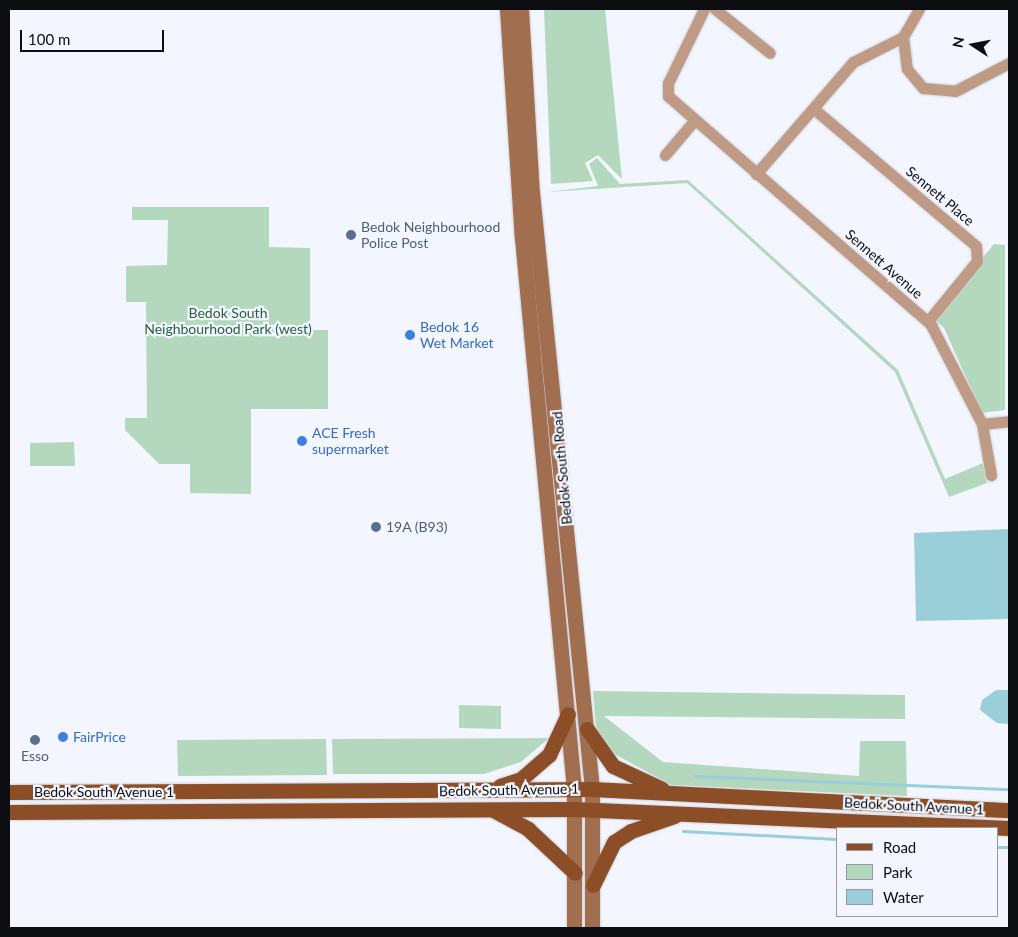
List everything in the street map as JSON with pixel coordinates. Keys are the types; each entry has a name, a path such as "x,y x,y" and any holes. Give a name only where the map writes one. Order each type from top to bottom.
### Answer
{"main road":[{"name":"Bedok South Road","path":"507,9 587,728 593,809 592,928"},
{"name":"Bedok South Road","path":"521,9 523,154 574,789 574,928"},
{"path":"484,791 535,770 552,750 568,714"},
{"path":"587,728 613,766 670,793"},
{"name":"Bedok South Avenue 1","path":"9,792 592,789 1009,810"},
{"path":"489,809 528,829 575,873"},
{"name":"Bedok South Avenue 1","path":"9,812 593,809 987,827"},
{"path":"593,885 614,842 631,831 682,813"}],"street":[{"name":"Sennett Avenue","path":"704,9 667,90 671,100 693,122 928,322 982,424 991,474"},
{"path":"715,9 770,53"},
{"path":"756,174 853,62 903,38 919,9"},
{"path":"903,38 910,75 923,88 938,92 955,91 1009,63"},
{"name":"Sennett Place","path":"814,109 976,246 977,261 928,322"},
{"path":"664,154 693,122"},
{"path":"982,424 1009,421"}],"green space":[{"path":"544,9 605,9 622,179 598,155 585,163 593,181 551,184"},
{"path":"597,158 620,184 688,180 898,370 945,479 983,463 987,483 949,497 895,372 687,183 547,192 598,186 589,164"},
{"name":"Bedok South Neighbourhood Park (west)","path":"132,207 269,207 269,247 310,248 310,330 328,330 328,409 251,409 251,494 190,493 190,464 159,464 125,430 125,418 147,418 146,302 126,302 126,266 167,265 168,220 132,220"},
{"path":"994,244 1005,245 1005,410 982,413 944,328 933,318"},
{"path":"74,442 75,466 30,466 30,443"},
{"path":"593,691 905,695 905,719 604,716 663,762 859,776 860,741 906,741 907,796 671,785 609,751 596,727"},
{"path":"459,705 501,706 501,729 459,728"},
{"path":"549,738 521,762 484,774 333,774 332,739"},
{"path":"326,739 327,775 178,776 177,740"}],"water":[{"path":"1009,529 1009,619 916,621 914,533"},
{"path":"996,690 1009,690 1009,724 997,723 980,710 982,700"}],"waterway":[{"path":"695,776 1009,789"},
{"path":"683,831 836,839"},
{"path":"998,847 1009,847"}],"place":[{"name":"Bedok Neighbourhood Police Post","path":"351,235"},
{"name":"Bedok 16 Wet Market","path":"410,335"},
{"name":"ACE Fresh supermarket","path":"302,441"},
{"name":"19A (B93)","path":"376,527"},
{"name":"FairPrice","path":"63,737"},
{"name":"Esso","path":"35,740"}]}
